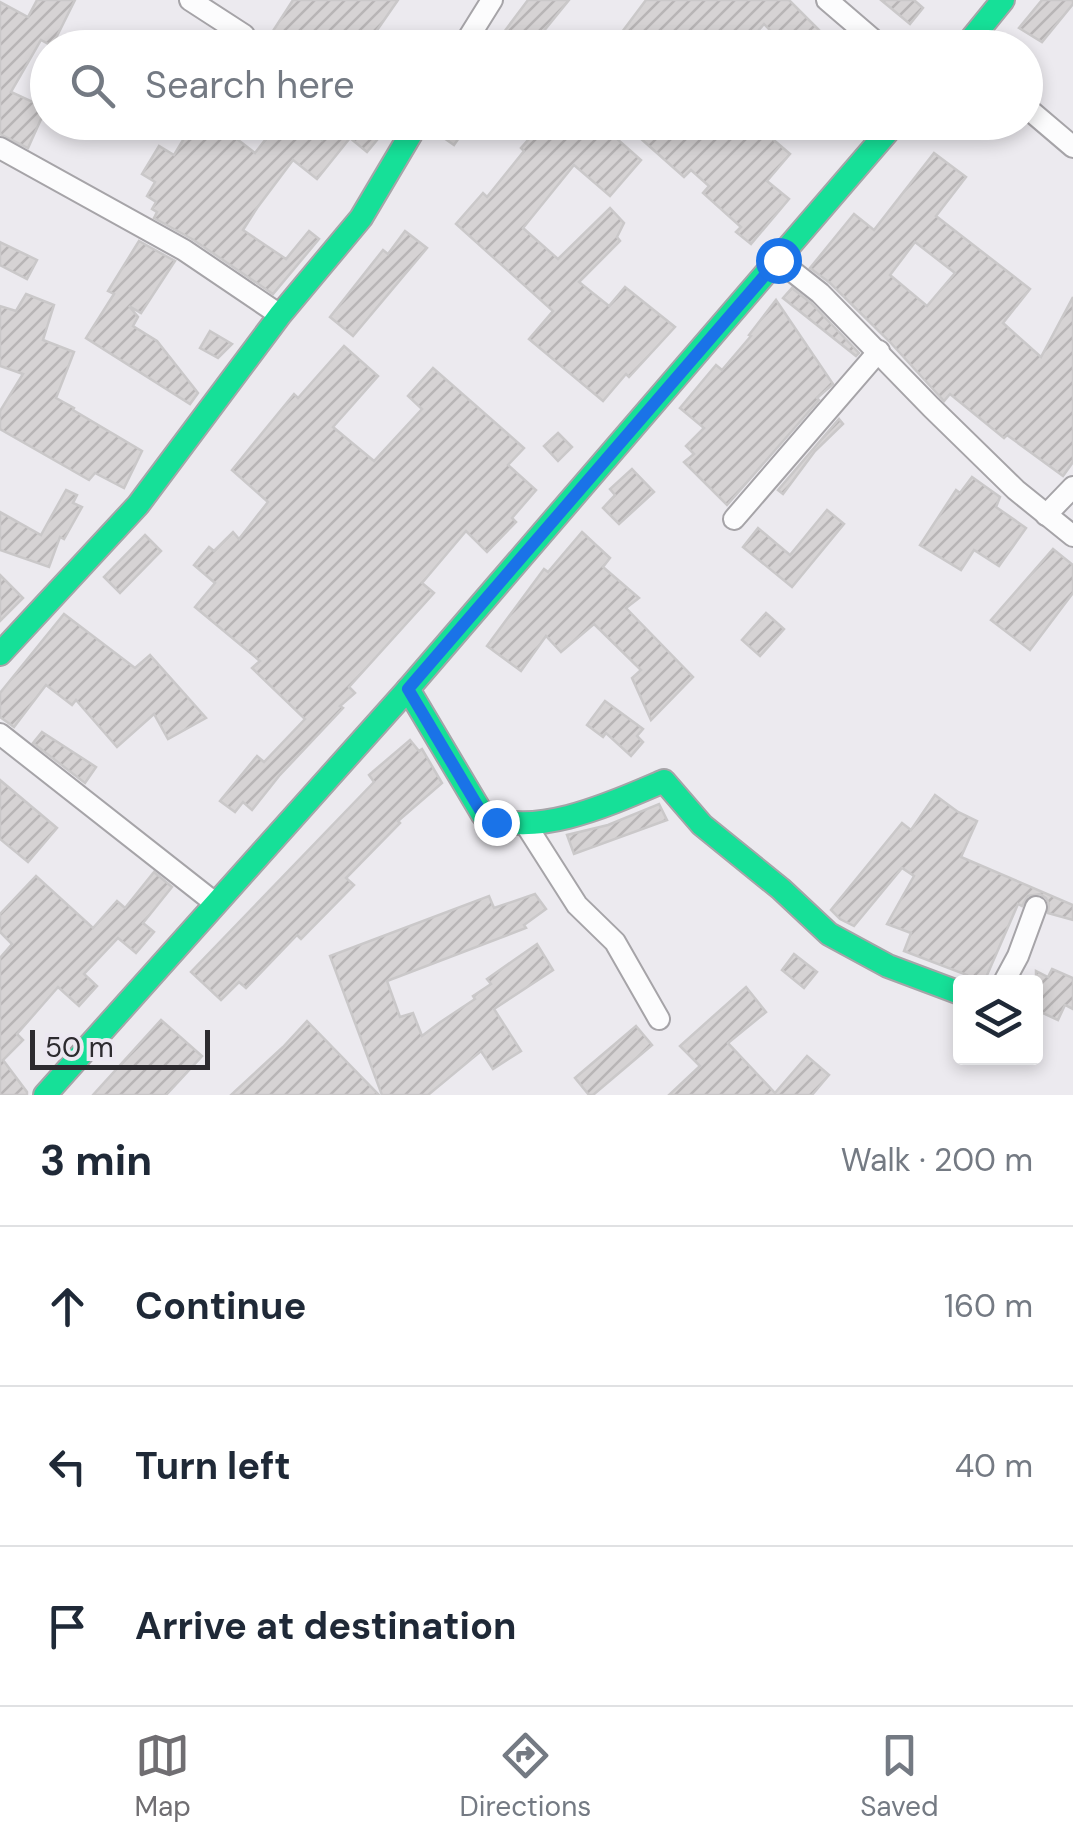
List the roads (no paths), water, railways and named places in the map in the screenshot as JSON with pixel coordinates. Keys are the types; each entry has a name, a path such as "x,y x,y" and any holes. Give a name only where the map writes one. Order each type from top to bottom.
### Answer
{"street":[{"path":"190,0 236,30"},
{"path":"473,30 492,0"},
{"path":"827,0 862,30"},
{"path":"979,30 1003,0"},
{"path":"1043,121 1073,146"},
{"path":"0,654 138,505 280,315 362,218 408,140"},
{"path":"44,1095 408,689 881,140"},
{"path":"0,148 184,250 280,315"},
{"path":"778,260 820,293 1016,490 1073,536"},
{"path":"734,519 879,352"},
{"path":"1046,515 1073,488"},
{"path":"408,689 483,815 496,822 526,825 601,808 664,781 702,825 781,889 828,934 888,966 953,990"},
{"path":"0,734 215,903"},
{"path":"526,825 577,905 615,942 658,1018"},
{"path":"1008,975 1036,907"}]}
